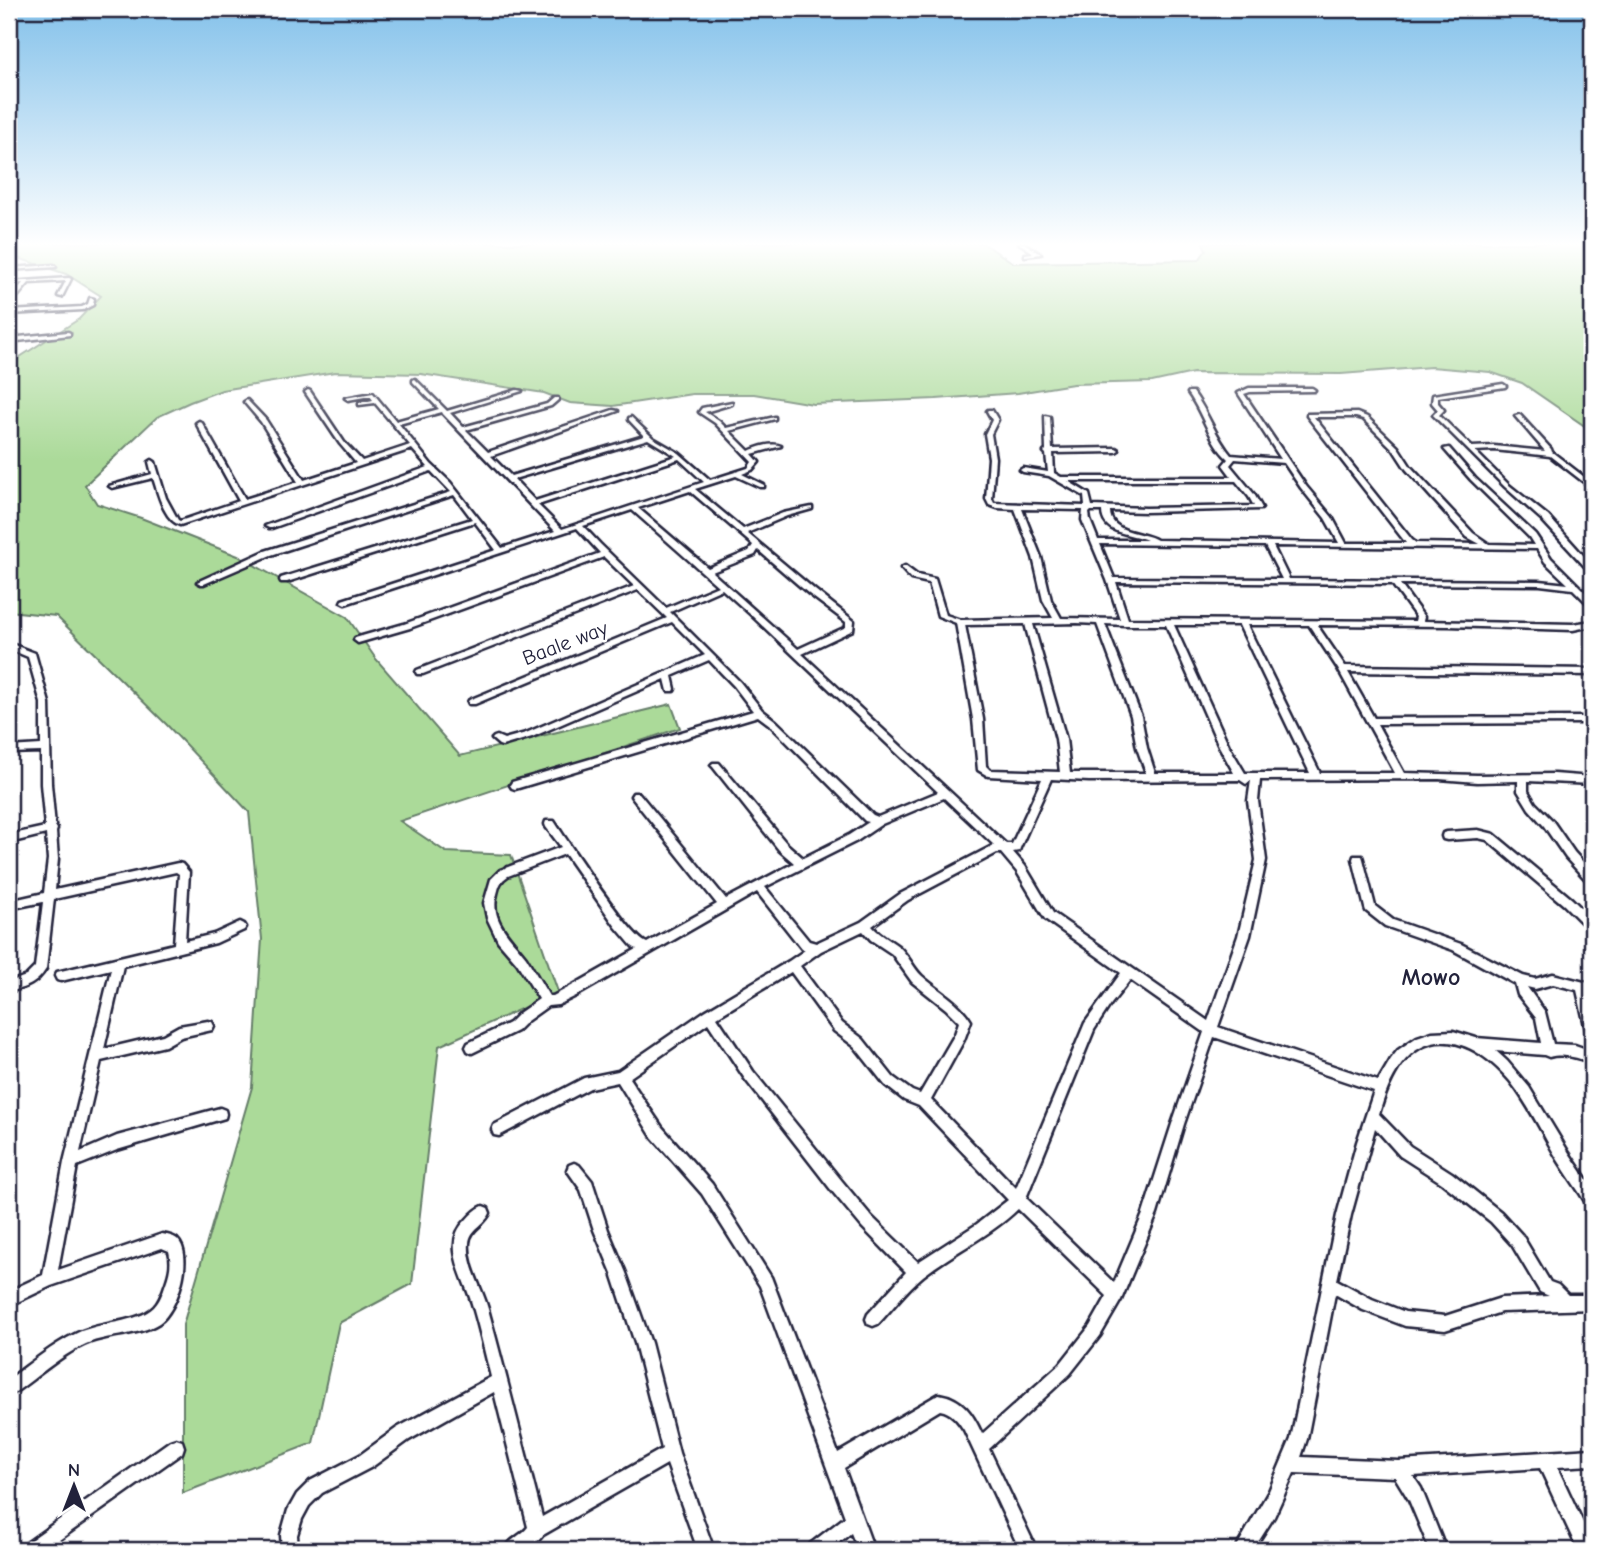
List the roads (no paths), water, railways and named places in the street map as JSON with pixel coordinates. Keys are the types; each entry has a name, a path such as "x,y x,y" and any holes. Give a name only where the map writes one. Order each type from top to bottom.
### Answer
{"street":[{"path":"9,340 68,334"},
{"path":"415,381 536,503 559,530"},
{"path":"1503,386 1459,390 1435,396 1435,403 1441,410 1436,415 1516,496 1545,518 1592,569"},
{"path":"1312,390 1241,392 1286,461 1328,517 1344,545"},
{"path":"396,423 519,391"},
{"path":"308,392 342,443 361,464"},
{"path":"348,398 368,393 396,423 397,428 500,551"},
{"path":"1191,393 1214,430 1221,449 1231,459 1286,461"},
{"path":"464,429 549,405 556,399"},
{"path":"361,404 375,401"},
{"path":"247,402 276,438 290,467 302,482"},
{"path":"345,602 737,474 756,465 725,430 702,411 730,403"},
{"path":"486,455 614,411"},
{"path":"990,411 995,420 988,433 992,458 989,502 997,506 1233,511 1259,508 1246,486 1226,465 1231,459"},
{"path":"1410,544 1309,415 1357,415 1365,418 1396,448 1408,468 1473,543"},
{"path":"1518,416 1549,450 1548,453"},
{"path":"1047,417 1047,452 1051,474"},
{"path":"725,430 773,418"},
{"path":"631,419 648,437 680,457 708,482"},
{"path":"199,423 243,502"},
{"path":"511,478 648,437"},
{"path":"152,461 163,498 177,523 414,446"},
{"path":"747,454 778,446"},
{"path":"1471,449 1494,448 1548,453 1557,456 1592,486"},
{"path":"1447,449 1473,480 1507,509 1513,519 1532,536 1540,551 1592,603"},
{"path":"1047,452 1116,450"},
{"path":"536,503 680,457"},
{"path":"269,526 432,468"},
{"path":"1023,470 1051,474 1066,480 1086,494 1089,509 1085,512 1086,520 1111,580 1125,623"},
{"path":"737,474 762,486"},
{"path":"112,486 156,475"},
{"path":"1066,480 1237,479"},
{"path":"690,488 850,621 850,628 797,653"},
{"path":"201,582 268,553 374,524 454,494"},
{"path":"1507,509 1517,502 1516,496"},
{"path":"1088,499 1104,506 1107,520 1114,528 1143,535 1156,543"},
{"path":"634,508 708,571 797,653 1004,849 1021,869 1049,916 1212,1031 1382,1088"},
{"path":"742,532 785,514 810,508"},
{"path":"1018,508 1037,557 1047,600 1058,621"},
{"path":"284,580 475,520"},
{"path":"579,526 710,656 759,712 872,822"},
{"path":"1096,542 1344,545 1473,543 1492,546 1521,545 1540,551"},
{"path":"1268,544 1287,582"},
{"path":"751,553 757,545"},
{"path":"708,571 751,553 765,552"},
{"path":"358,640 407,626 605,554"},
{"path":"905,568 914,577 932,581 942,616 960,622 1592,625"},
{"path":"1111,580 1541,583 1575,587"},
{"path":"1395,583 1420,617 1419,624"},
{"path":"666,611 724,586"},
{"path":"420,672 639,587"},
{"name":"Baale way","path":"472,702 673,619"},
{"path":"960,622 978,719 981,768 994,774 1439,776 1472,779 1509,777 1523,782 1564,776 1592,780"},
{"path":"1030,623 1061,739 1065,775"},
{"path":"1101,623 1136,716 1151,775"},
{"path":"1170,624 1224,746 1253,793"},
{"path":"1242,624 1317,776"},
{"path":"1313,625 1342,669 1402,777"},
{"path":"9,646 30,653 46,703 46,784 52,829 50,895 40,969 30,980 9,987"},
{"path":"497,739 502,743 529,735 710,656"},
{"path":"1342,669 1592,672"},
{"path":"668,675 671,689"},
{"path":"515,785 759,712"},
{"path":"1371,721 1592,720"},
{"path":"9,750 46,748"},
{"path":"716,765 725,780 734,786 783,847 803,864"},
{"path":"499,1130 588,1082 621,1076 804,954 865,925 904,897 995,849 1015,848 1048,776"},
{"path":"980,1447 1066,1369 1095,1331 1116,1295 1150,1214 1178,1124 1244,936 1261,869 1260,836 1253,793 1256,777"},
{"path":"1523,782 1532,806 1592,879"},
{"path":"472,1047 513,1027 546,1002 572,992 758,886 853,838 872,822 946,793"},
{"path":"636,796 724,905"},
{"path":"550,824 620,924 637,944 648,948"},
{"path":"9,839 52,829"},
{"path":"1447,836 1478,834 1490,837 1592,926"},
{"path":"546,1002 522,960 495,927 489,903 496,879 504,873 568,849"},
{"path":"1358,859 1370,908 1378,917 1457,947 1521,981 1535,984 1553,979 1587,988 1592,1030"},
{"path":"9,905 160,870 182,869 179,946"},
{"path":"758,886 804,954 838,1027 859,1043 889,1081 908,1096 923,1101 1017,1200 1116,1295"},
{"path":"1580,914 1592,909"},
{"path":"865,925 875,937 895,951 916,978 950,1004 965,1021 960,1036 946,1056 938,1077 923,1101"},
{"path":"61,976 216,938 240,926"},
{"path":"49,1280 71,1162 118,962"},
{"path":"873,1319 917,1272 980,1230 1017,1200 1089,1027 1129,972"},
{"path":"1521,981 1522,991 1541,1016 1549,1051"},
{"path":"709,1015 749,1075 837,1186 867,1222 917,1272"},
{"path":"97,1056 165,1040 179,1032 208,1026"},
{"path":"1243,1550 1257,1530 1290,1465 1299,1438 1352,1181 1371,1116 1396,1062 1424,1039 1440,1035 1475,1044 1575,1051 1592,1057"},
{"path":"1475,1044 1513,1076 1592,1198"},
{"path":"621,1076 657,1132 707,1189 766,1282 866,1550"},
{"path":"71,1162 117,1143 219,1114"},
{"path":"1371,1116 1405,1151 1447,1178 1496,1217 1517,1240 1545,1287 1553,1290 1564,1302"},
{"path":"574,1170 591,1194 601,1230 619,1273 643,1343 671,1453 706,1550"},
{"path":"483,1213 465,1230 462,1257 480,1305 537,1529"},
{"path":"9,1299 49,1280 162,1241 171,1243 177,1252 178,1271 157,1314 133,1324 100,1330 83,1338 9,1388"},
{"path":"1331,1284 1368,1305 1405,1319 1445,1323 1501,1306 1592,1301"},
{"path":"290,1550 289,1535 294,1516 303,1500 316,1488 366,1461 404,1434 499,1381"},
{"path":"834,1465 939,1402 948,1402 965,1417 1029,1550"},
{"path":"31,1550 176,1447"},
{"path":"513,1550 529,1539 537,1529 671,1453"},
{"path":"1290,1465 1399,1469 1592,1457"},
{"path":"1545,1460 1587,1550"},
{"path":"1399,1469 1415,1494 1438,1550"},
{"path":"816,1550 855,1520"}],"district":[{"name":"Mowo","path":"1431,977"}]}
